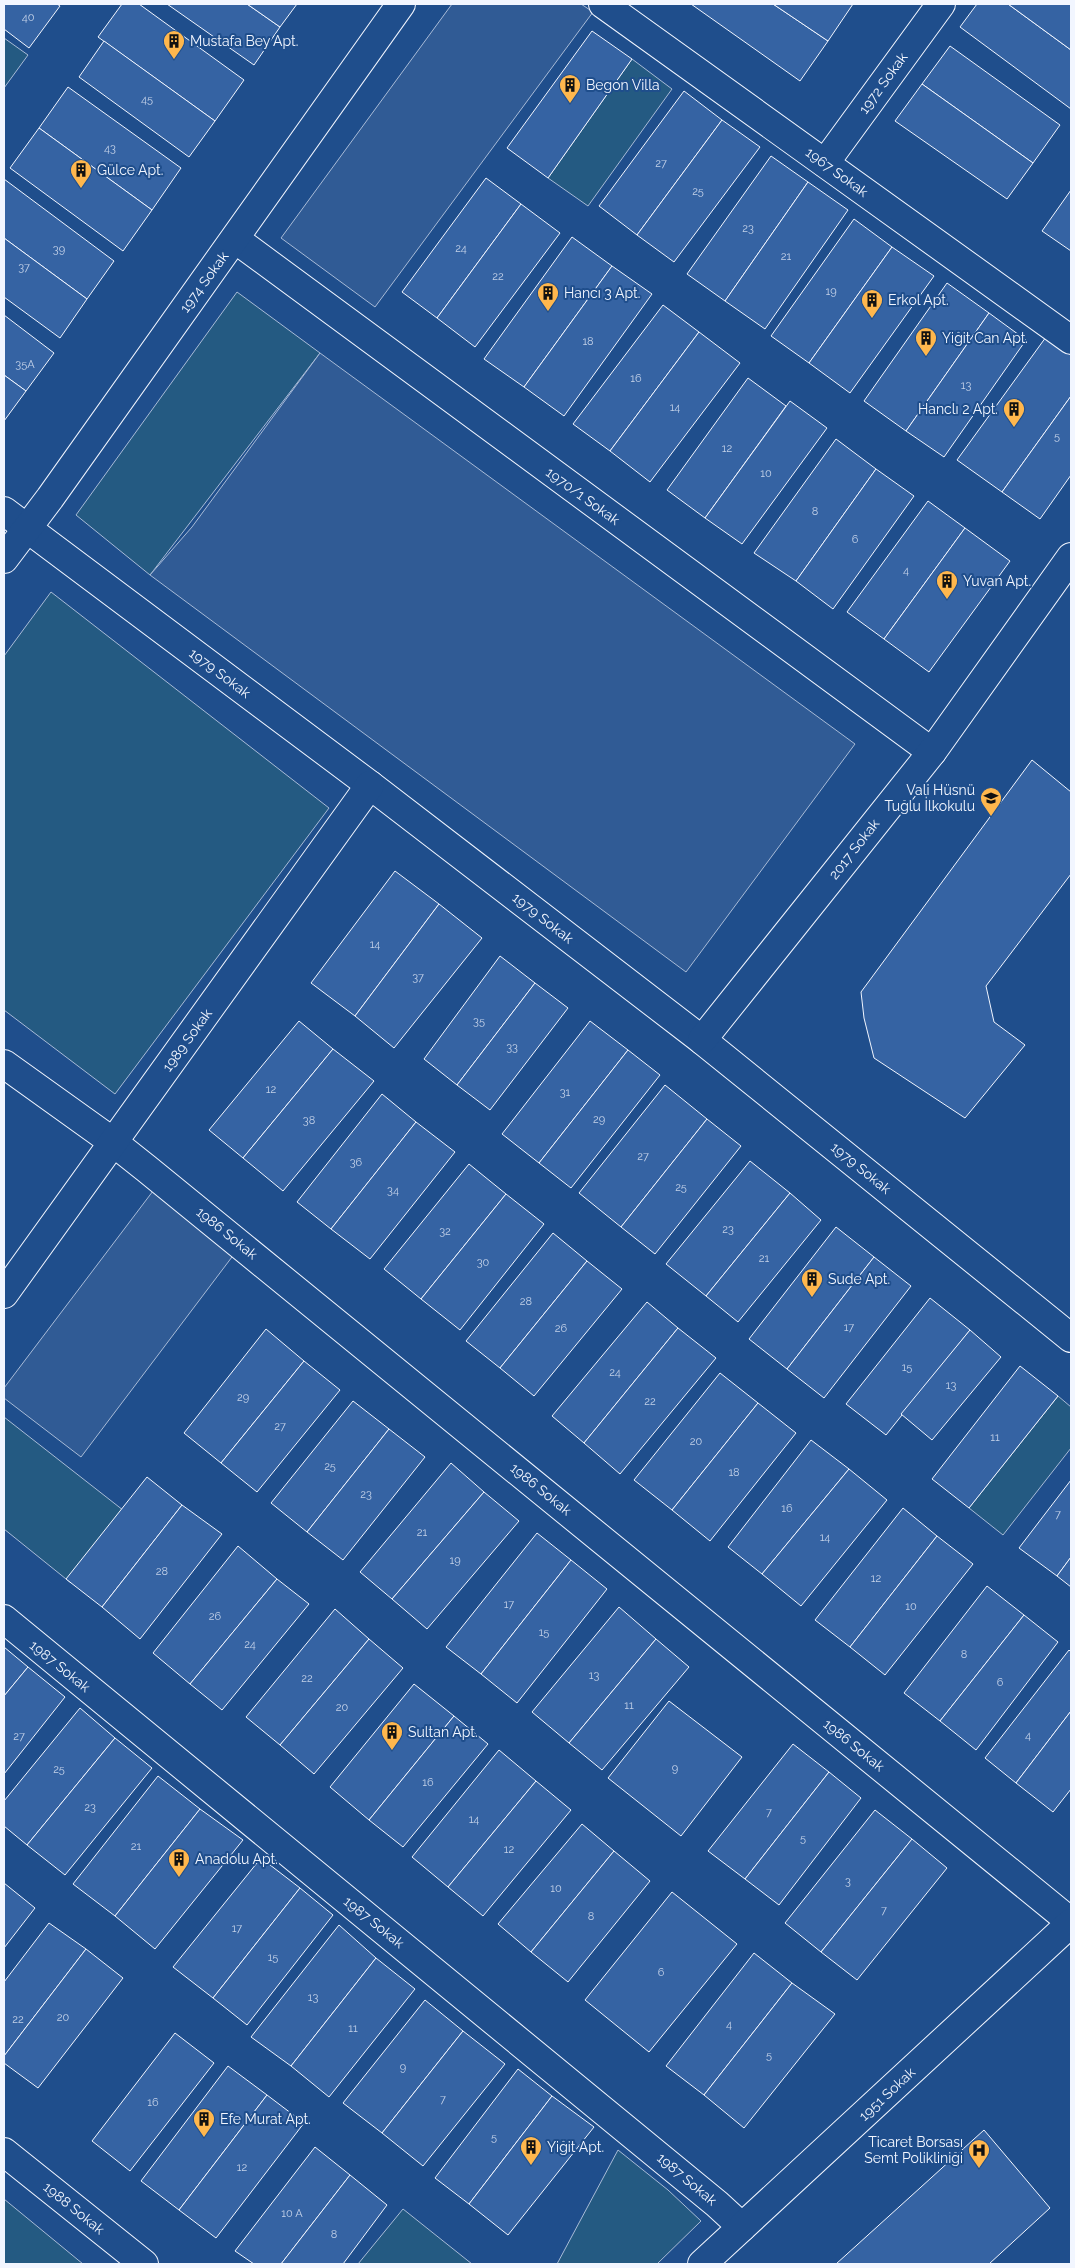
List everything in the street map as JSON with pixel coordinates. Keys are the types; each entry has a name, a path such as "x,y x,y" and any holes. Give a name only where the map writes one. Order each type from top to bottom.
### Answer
{"street":[{"name":"1974 Sokak","path":"4,559 235,239 401,4"},
{"name":"1967 Sokak","path":"603,4 1071,340"},
{"name":"1972 Sokak","path":"825,163 941,4"},
{"name":"1970/1 Sokak","path":"235,239 932,752"},
{"name":"1979 Sokak","path":"4,511 370,785 702,1040 1071,1338"},
{"name":"2017 Sokak","path":"702,1040 932,752 1071,557"},
{"name":"1989 Sokak","path":"4,1294 370,785"},
{"name":"1986 Sokak","path":"4,1064 113,1142 1071,1923"},
{"name":"1987 Sokak","path":"4,1619 717,2204 742,2228"},
{"name":"1951 Sokak","path":"702,2264 1071,1923"},
{"name":"1988 Sokak","path":"4,2152 144,2264"}],"shaded area":[{"path":"452,4 581,4 593,12 375,307 281,238"},
{"path":"4,38 28,55 4,88"},
{"path":"632,59 672,89 588,206 548,178"},
{"path":"237,292 320,353 150,575 76,515"},
{"path":"320,353 855,744 686,972 150,575 192,527"},
{"path":"51,592 329,808 115,1094 4,1010 4,656"},
{"path":"153,1191 235,1253 81,1457 4,1398 4,1388"},
{"path":"1058,1396 1071,1407 1071,1448 1003,1535 969,1508"},
{"path":"4,1417 128,1514 71,1583 4,1529"},
{"path":"618,2150 668,2190 701,2221 657,2264 557,2264"},
{"path":"4,2199 83,2264 4,2264"},
{"path":"403,2209 472,2264 358,2264"}],"building":[{"path":"4,4 57,4 60,6 29,48 4,29"},
{"name":"Mustafa Bey Apt.","path":"122,4 139,4 244,80 215,121 98,37"},
{"path":"167,4 247,4 280,27 254,65"},
{"path":"247,4 297,4 280,27"},
{"path":"691,4 773,4 828,41 800,81"},
{"path":"773,4 853,4 828,41"},
{"path":"977,4 1008,4 1071,50 1071,109 960,27"},
{"path":"1008,4 1071,4 1071,50"},
{"name":"Begon Villa","path":"592,31 632,59 548,178 507,148"},
{"path":"104,41 215,121 189,157 79,77"},
{"path":"950,46 1060,125 1033,163 922,84"},
{"path":"922,84 1033,163 1007,199 895,121"},
{"path":"68,87 181,168 152,210 39,128"},
{"path":"684,91 722,120 637,235 599,206"},
{"path":"722,120 760,147 674,262 637,235"},
{"name":"Gülce Apt.","path":"39,128 152,210 123,251 10,168"},
{"path":"771,156 808,182 725,301 687,274"},
{"path":"486,178 521,204 437,318 402,292"},
{"path":"4,179 114,261 87,299 4,238"},
{"path":"808,182 848,210 765,329 725,301"},
{"path":"1071,190 1071,251 1042,231"},
{"path":"521,204 560,233 475,347 437,318"},
{"path":"854,219 892,247 809,363 771,336"},
{"name":"Hancı 3 Apt.","path":"572,237 612,266 524,387 484,359"},
{"path":"4,238 87,299 60,338 4,297"},
{"name":"Erkol Apt.","path":"892,247 934,276 850,393 809,363"},
{"path":"612,266 652,294 564,416 524,387"},
{"name":"Yiğit Can Apt.","path":"947,283 989,313 906,431 864,401"},
{"path":"663,305 699,332 610,451 573,424"},
{"path":"989,313 1026,340 944,457 906,431"},
{"path":"4,315 54,353 26,391 4,375"},
{"path":"699,332 740,363 650,482 610,451"},
{"name":"Hanclı 2 Apt.","path":"1046,337 1071,355 1071,396 1002,492 957,460"},
{"path":"4,375 26,391 4,421"},
{"path":"748,378 786,406 705,518 667,490"},
{"path":"1071,396 1071,475 1040,519 1002,492"},
{"path":"790,401 827,428 742,544 705,518"},
{"path":"836,439 876,469 796,581 754,553"},
{"path":"876,469 914,496 833,609 796,581"},
{"path":"928,501 965,528 884,639 847,612"},
{"name":"Yuvan Apt.","path":"965,528 1010,561 929,672 884,639"},
{"path":"1032,760 1071,792 1071,874 986,986 994,1022 1025,1045 965,1118 874,1058 864,1018 861,992"},
{"path":"395,871 439,904 355,1016 311,983"},
{"path":"439,904 482,938 394,1048 355,1016"},
{"path":"500,956 535,983 457,1085 424,1059"},
{"path":"535,983 568,1008 490,1110 457,1085"},
{"path":"299,1021 333,1049 243,1158 209,1130"},
{"path":"590,1021 628,1050 539,1163 502,1134"},
{"path":"333,1049 374,1081 283,1191 243,1158"},
{"path":"628,1050 660,1075 571,1188 539,1163"},
{"path":"665,1085 707,1119 621,1227 579,1193"},
{"path":"382,1094 416,1122 331,1229 297,1202"},
{"path":"707,1119 741,1146 655,1254 621,1227"},
{"path":"416,1122 455,1152 370,1259 331,1229"},
{"path":"750,1161 790,1193 706,1296 666,1264"},
{"path":"469,1164 506,1194 421,1299 384,1269"},
{"path":"790,1193 821,1220 738,1322 706,1296"},
{"path":"506,1194 544,1224 460,1330 421,1299"},
{"name":"Sude Apt.","path":"836,1227 874,1257 787,1369 749,1339"},
{"path":"553,1233 587,1261 500,1368 466,1341"},
{"path":"874,1257 911,1286 824,1398 787,1369"},
{"path":"587,1261 622,1289 534,1396 500,1368"},
{"path":"930,1298 970,1330 886,1435 846,1404"},
{"path":"647,1302 678,1328 584,1443 552,1416"},
{"path":"678,1328 716,1358 620,1474 584,1443"},
{"path":"266,1329 304,1361 221,1463 184,1433"},
{"path":"970,1330 1001,1357 932,1440 901,1414"},
{"path":"304,1361 340,1390 257,1492 221,1463"},
{"path":"1020,1366 1058,1396 969,1508 932,1479"},
{"path":"720,1373 758,1403 672,1510 634,1480"},
{"path":"353,1401 389,1429 307,1532 271,1503"},
{"path":"758,1403 796,1433 710,1541 672,1510"},
{"path":"389,1429 425,1457 343,1560 307,1532"},
{"path":"811,1440 849,1469 762,1574 728,1547"},
{"path":"451,1463 484,1492 392,1599 360,1572"},
{"path":"849,1469 887,1500 801,1606 762,1574"},
{"path":"147,1477 182,1505 102,1607 66,1579"},
{"path":"1071,1480 1071,1557 1057,1576 1019,1548"},
{"path":"484,1492 519,1521 427,1629 392,1599"},
{"path":"182,1505 222,1534 140,1639 102,1607"},
{"path":"903,1508 937,1536 850,1647 815,1620"},
{"path":"537,1533 571,1560 481,1674 446,1647"},
{"path":"937,1536 973,1564 885,1675 850,1647"},
{"path":"238,1546 277,1579 190,1684 153,1653"},
{"path":"1071,1557 1071,1587 1057,1576"},
{"path":"571,1560 607,1589 517,1703 481,1674"},
{"path":"277,1579 309,1604 222,1710 190,1684"},
{"path":"987,1586 1024,1615 940,1721 904,1693"},
{"path":"619,1607 656,1639 569,1743 532,1712"},
{"path":"335,1609 369,1639 280,1745 246,1717"},
{"path":"1024,1615 1058,1642 976,1750 940,1721"},
{"path":"369,1639 403,1668 314,1774 280,1745"},
{"path":"656,1639 689,1667 602,1770 569,1743"},
{"path":"4,1647 28,1667 4,1696"},
{"path":"1069,1650 1071,1652 1071,1711 1016,1783 985,1758"},
{"path":"28,1667 65,1697 4,1774 4,1696"},
{"name":"Sultan Apt.","path":"414,1684 454,1716 369,1820 330,1787"},
{"path":"669,1701 742,1757 681,1836 608,1778"},
{"path":"80,1708 115,1738 27,1845 4,1826 4,1801"},
{"path":"1071,1711 1071,1789 1053,1812 1016,1783"},
{"path":"454,1716 488,1744 403,1847 369,1820"},
{"path":"115,1738 152,1768 65,1875 27,1845"},
{"path":"793,1744 829,1772 745,1879 708,1851"},
{"path":"499,1750 536,1781 448,1887 412,1857"},
{"path":"829,1772 861,1798 779,1905 745,1879"},
{"path":"158,1776 200,1809 115,1916 73,1884"},
{"path":"536,1781 571,1810 483,1916 448,1887"},
{"name":"Anadolu Apt.","path":"200,1809 243,1840 155,1949 115,1916"},
{"path":"875,1810 912,1839 821,1952 785,1923"},
{"path":"582,1824 614,1851 531,1952 498,1924"},
{"path":"912,1839 947,1868 857,1980 821,1952"},
{"path":"614,1851 650,1881 568,1982 531,1952"},
{"path":"261,1858 300,1888 213,1998 173,1967"},
{"path":"4,1883 35,1908 4,1948"},
{"path":"300,1888 333,1915 247,2025 213,1998"},
{"path":"672,1892 737,1944 649,2052 585,2000"},
{"path":"49,1923 86,1949 4,2056 4,1982"},
{"path":"339,1925 376,1958 291,2066 251,2037"},
{"path":"86,1949 123,1978 38,2088 4,2063 4,2056"},
{"path":"754,1953 792,1983 704,2095 666,2066"},
{"path":"376,1958 415,1989 329,2097 291,2066"},
{"path":"792,1983 835,2014 744,2128 704,2095"},
{"path":"425,2000 463,2031 382,2133 343,2103"},
{"path":"463,2031 505,2064 423,2166 382,2133"},
{"path":"175,2033 214,2063 130,2171 92,2141"},
{"name":"Efe Murat Apt.","path":"228,2066 267,2095 179,2210 141,2181"},
{"path":"518,2069 552,2096 469,2204 435,2178"},
{"path":"267,2095 304,2123 216,2238 179,2210"},
{"name":"Yiğit Apt.","path":"552,2096 594,2127 508,2235 469,2204"},
{"name":"Ticaret Borsası Semt Polikliniği","path":"984,2130 1050,2208 989,2264 836,2264"},
{"path":"315,2147 350,2175 281,2264 254,2264 235,2251"},
{"path":"350,2175 387,2205 343,2264 281,2264"}],"place":[{"name":"Mustafa Bey Apt.","path":"174,60"},
{"name":"Begon Villa","path":"570,104"},
{"name":"Gülce Apt.","path":"81,189"},
{"name":"Hancı 3 Apt.","path":"548,312"},
{"name":"Erkol Apt.","path":"872,319"},
{"name":"Yiğit Can Apt.","path":"926,357"},
{"name":"Hanclı 2 Apt.","path":"1014,428"},
{"name":"Yuvan Apt.","path":"947,600"},
{"name":"Vali Hüsnü Tuğlu İlkokulu","path":"991,817"},
{"name":"Sude Apt.","path":"812,1298"},
{"name":"Sultan Apt.","path":"392,1751"},
{"name":"Anadolu Apt.","path":"179,1878"},
{"name":"Efe Murat Apt.","path":"204,2138"},
{"name":"Yiğit Apt.","path":"531,2166"},
{"name":"Ticaret Borsası Semt Polikliniği","path":"979,2169"}]}
